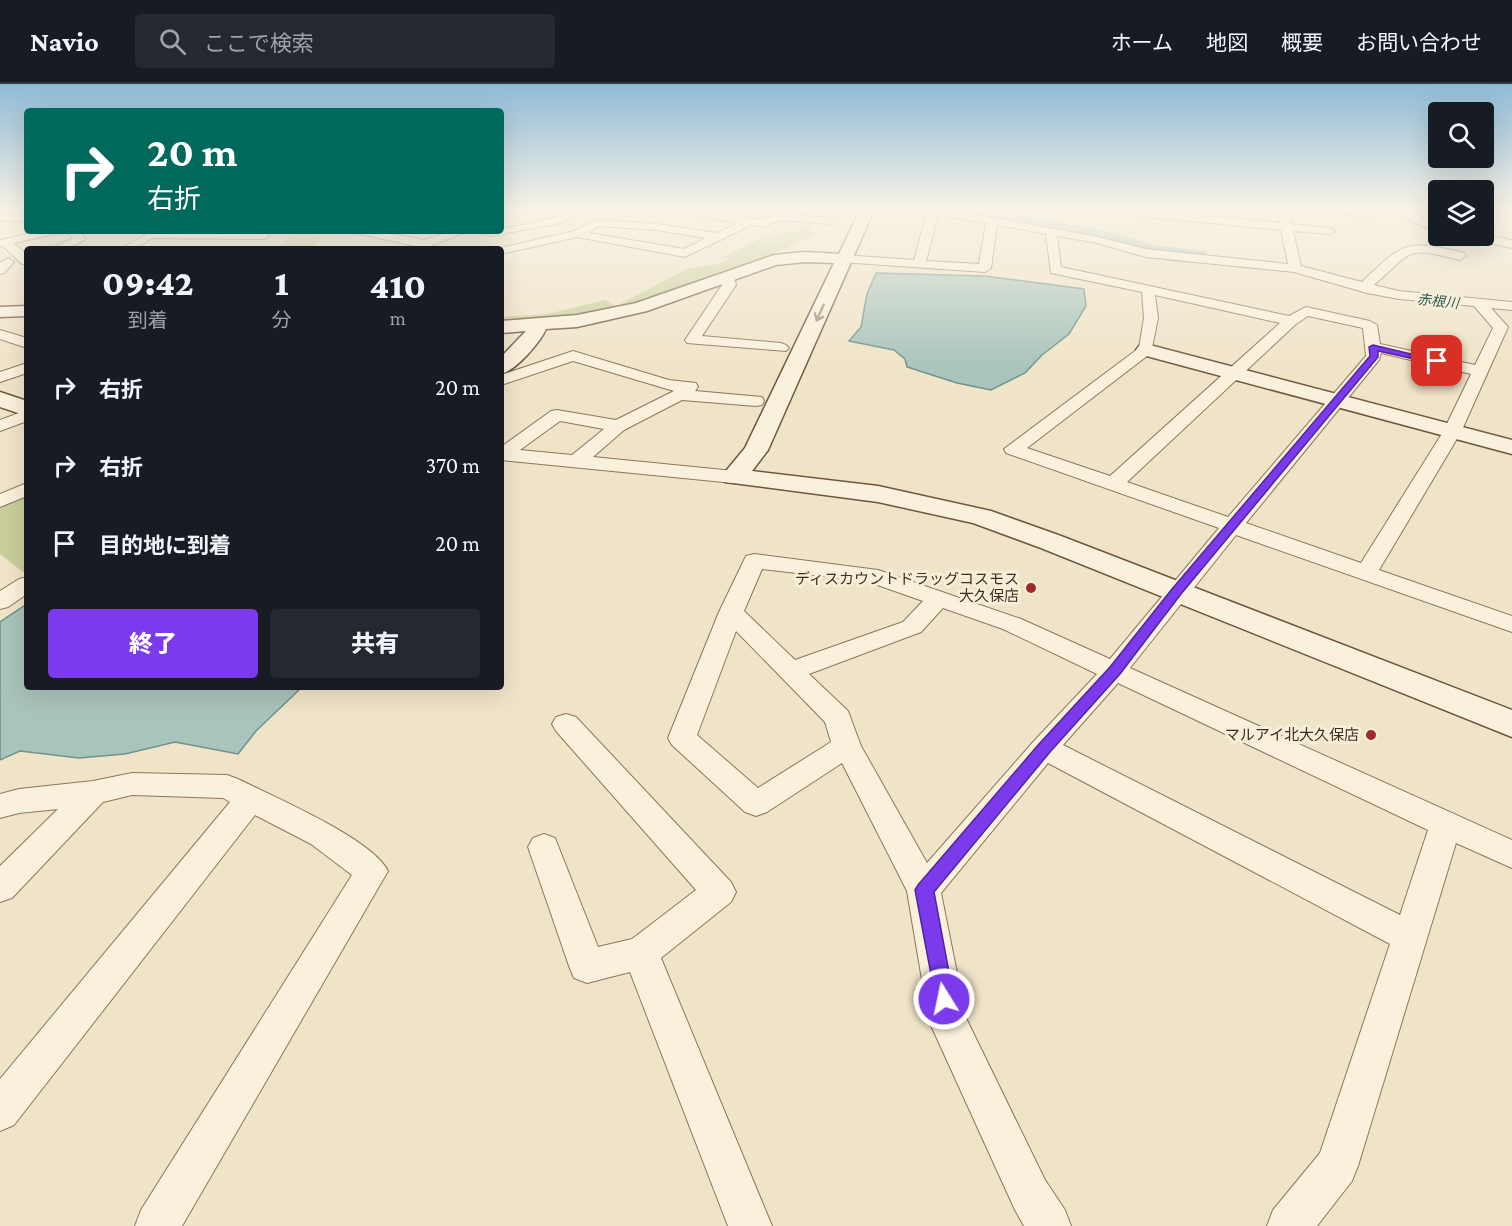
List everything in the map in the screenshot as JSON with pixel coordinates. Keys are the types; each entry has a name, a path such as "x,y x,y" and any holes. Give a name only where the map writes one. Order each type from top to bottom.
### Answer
{"street":[{"path":"504,327 577,321 641,307 771,261"},
{"path":"679,395 752,410 781,348 835,261"},
{"path":"734,477 756,450 835,261"},
{"path":"874,261 985,268 986,261"},
{"path":"1057,261 1055,270 1291,321"},
{"path":"1228,261 1295,268 1367,289 1400,295 1483,308 1512,306"},
{"path":"1293,261 1295,268"},
{"path":"1367,289 1367,284 1392,261"},
{"path":"3,265 24,262"},
{"path":"728,277 729,285 692,340 781,348"},
{"path":"1148,289 1151,318 1146,350 1013,449 1512,624"},
{"path":"1366,573 1452,432 1500,327 1483,308"},
{"path":"924,890 1044,748 1115,670 1177,591 1374,357 1370,325 1305,311 1291,321 1113,484"},
{"path":"504,365 533,337 538,325"},
{"path":"0,334 24,342"},
{"path":"1373,347 1480,371"},
{"path":"1146,350 1512,447"},
{"path":"504,379 573,356 668,385 690,387 618,426 577,461"},
{"path":"0,377 24,369"},
{"path":"0,399 24,408"},
{"path":"504,453 557,414 618,426"},
{"path":"0,426 24,416"},
{"path":"734,447 734,477"},
{"path":"504,454 878,494 981,518 1051,542 1512,724"},
{"path":"3,497 24,490"},
{"path":"847,746 756,804 682,738 731,612 754,561 870,575 1012,624 1512,855"},
{"path":"0,602 24,586"},
{"path":"791,671 912,627 939,599"},
{"path":"731,612 838,718 847,746 924,890 948,1021 1029,1195 1050,1226"},
{"path":"544,847 587,966 641,953 719,892 566,724"},
{"path":"1044,748 1410,937"},
{"path":"0,806 19,801 93,793 132,784 227,787 322,836 372,871 157,1226"},
{"path":"0,888 93,793"},
{"path":"0,1110 251,798"},
{"path":"1289,1226 1337,1166 1446,824"},
{"path":"641,953 750,1226"}],"green space":[{"path":"724,261 756,261 626,307 620,304 687,269"},
{"path":"605,300 619,308 586,314 504,322 504,317 548,314"},
{"path":"24,495 23,572 0,554 0,506"}],"water":[{"path":"876,273 985,276 1084,289 1086,306 1069,334 1042,355 1025,373 991,390 957,383 907,367 905,359 894,350 849,341 861,327 867,294"},
{"path":"24,606 24,690 299,690 256,731 238,754 175,742 125,754 79,758 20,751 0,760 0,622"}],"place":[{"name":"ディスカウントドラッグコスモス 大久保店","path":"1031,588"},
{"name":"マルアイ北大久保店","path":"1371,735"}],"route":[{"path":"944,999 924,890 1044,748 1115,670 1177,591 1338,401 1374,357 1373,347 1437,361"}],"water label":[{"name":"赤根川","path":"1438,301"}]}
